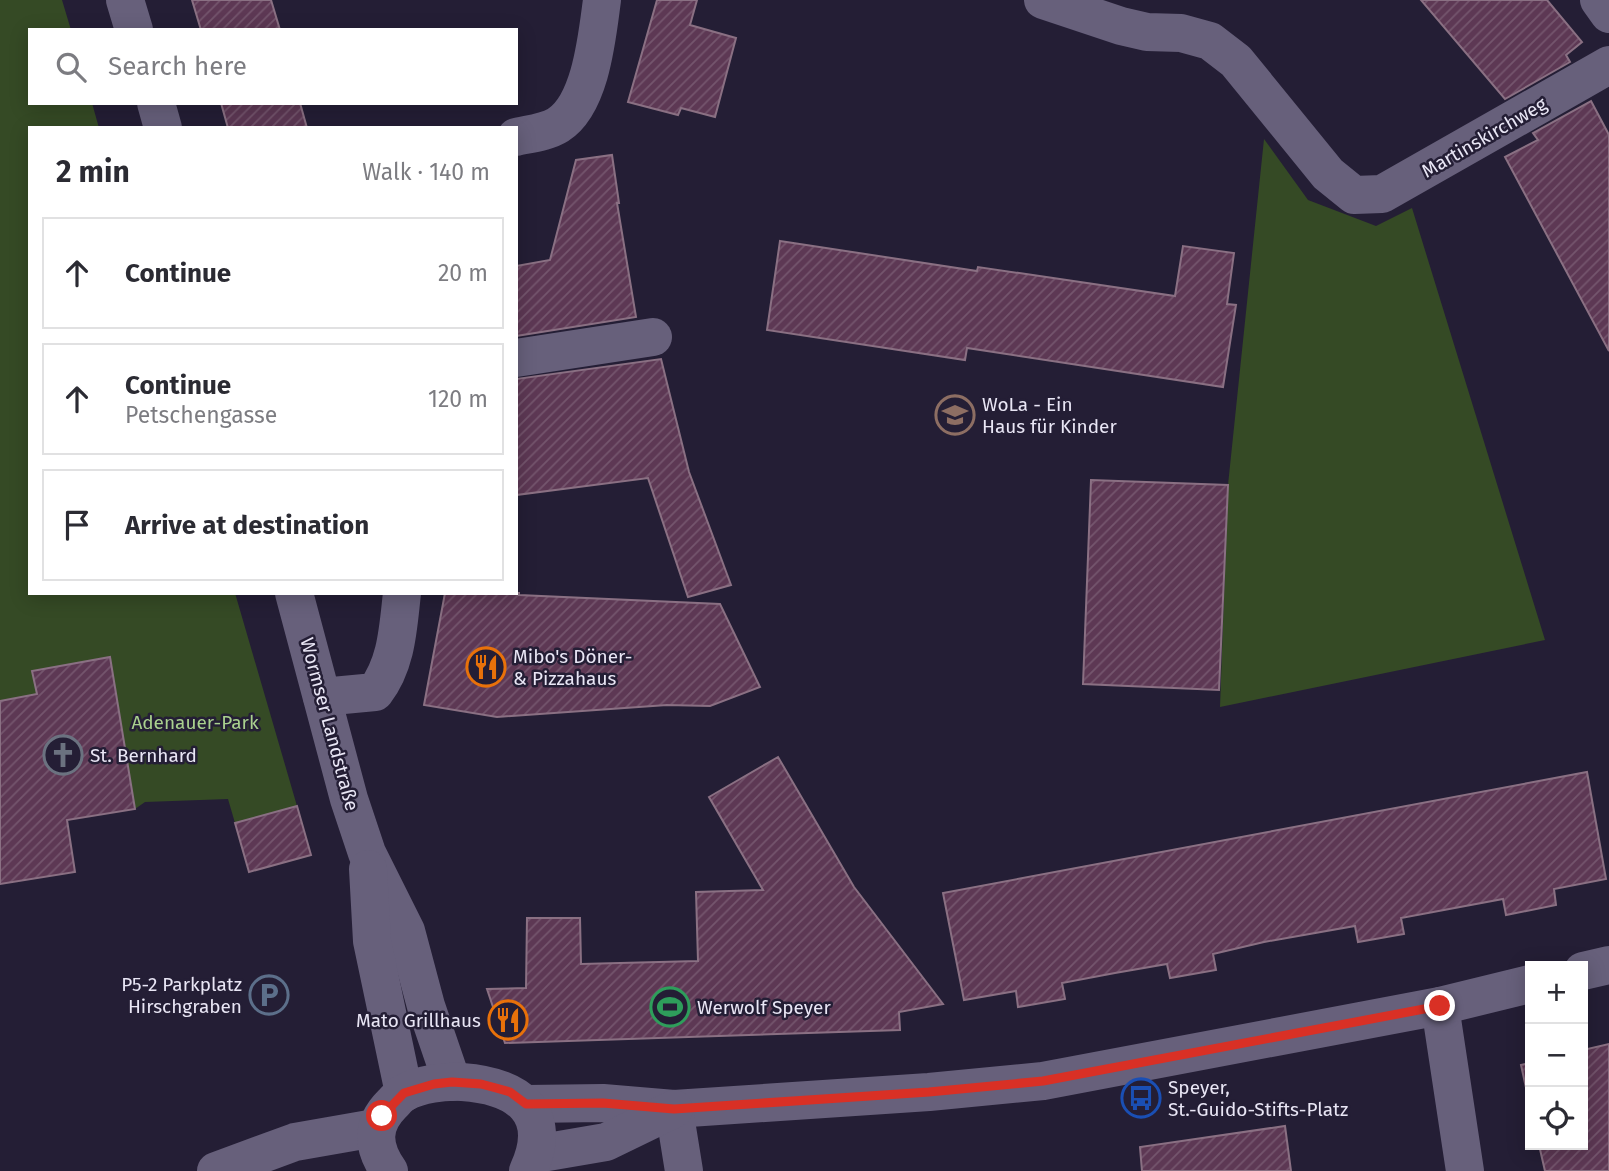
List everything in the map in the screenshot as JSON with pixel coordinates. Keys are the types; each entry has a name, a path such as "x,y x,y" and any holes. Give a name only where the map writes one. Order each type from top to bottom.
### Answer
{"street":[{"path":"125,0 133,28"},
{"path":"518,136 556,126 572,114 583,92 602,0"},
{"path":"1599,0 1609,14"},
{"name":"Martinskirchweg","path":"1059,6 1121,26 1147,32 1181,33 1210,41 1236,61 1328,174 1354,195 1382,194 1609,65"},
{"path":"157,105 162,126"},
{"path":"518,358 653,337"},
{"name":"Wormser Landstraße","path":"296,595 349,799 367,853 406,931 426,1006 452,1082"},
{"path":"322,697 375,692 383,682 396,650 402,595"},
{"name":"Wormser Landstraße","path":"367,853 372,941 404,1093"},
{"path":"1588,970 1609,965"},
{"path":"526,1104 603,1103 674,1109 929,1092 1043,1081 1440,1006 1525,985"},
{"path":"1440,1006 1465,1171"},
{"path":"389,1171 382,1162 377,1147 375,1128 387,1109 404,1093 434,1084 481,1084 510,1092 526,1104 536,1123 538,1137 532,1163 606,1142 674,1109"},
{"path":"674,1109 684,1171"},
{"path":"216,1171 295,1142 375,1128"}],"green space":[{"name":"Adenauer-Park","path":"0,0 62,0 70,28 28,28 28,105 93,105 98,126 28,126 28,595 236,595 297,806 235,823 228,799 145,802 135,809 110,658 33,671 37,694 0,701"},
{"path":"1264,139 1308,200 1376,226 1412,208 1545,640 1220,707 1228,485"}],"building":[{"path":"192,0 271,0 279,28 200,28"},
{"path":"657,0 697,0 690,25 736,38 715,117 681,108 678,115 628,102"},
{"path":"1421,0 1547,0 1582,42 1566,55 1570,62 1505,99"},
{"path":"1591,101 1609,135 1609,351 1505,157 1538,140 1533,133"},
{"path":"222,105 301,105 306,126 227,126"},
{"path":"612,155 636,317 518,336 518,266 550,260 576,160"},
{"path":"780,241 977,271 978,267 1175,296 1183,246 1234,253 1227,304 1236,305 1223,387 967,348 965,360 767,330"},
{"path":"661,359 689,472 731,585 688,597 648,478 518,495 518,379"},
{"path":"1091,480 1228,485 1219,690 1083,684"},
{"path":"519,593 720,604 760,687 710,706 667,705 497,717 424,705 445,595"},
{"name":"St. Bernhard","path":"110,657 135,809 67,820 75,872 0,884 0,701 37,694 32,671"},
{"path":"778,757 854,887 943,1004 899,1012 900,1030 505,1043 487,989 526,988 527,918 580,918 581,964 698,961 696,892 763,890 709,797"},
{"path":"1587,772 1606,879 1554,889 1556,905 1506,915 1503,899 1401,918 1404,934 1358,942 1355,926 1264,942 1213,954 1216,970 1170,978 1167,964 1115,973 1062,983 1065,999 1018,1007 1016,991 964,1000 943,893"},
{"path":"297,806 311,855 249,872 235,823"},
{"path":"1609,1044 1609,1171 1545,1171 1540,1150 1588,1150 1588,1049"},
{"path":"1525,1064 1525,1083 1521,1065"},
{"path":"1285,1126 1291,1171 1142,1171 1140,1147"}],"place":[{"name":"WoLa - Ein Haus für Kinder","path":"955,415"},
{"name":"Mibo's Döner- & Pizzahaus","path":"486,667"},
{"name":"St. Bernhard","path":"63,755"},
{"name":"P5-2 Parkplatz Hirschgraben","path":"269,995"},
{"name":"Werwolf Speyer","path":"670,1007"},
{"name":"Mato Grillhaus","path":"508,1020"},
{"name":"Speyer, St.-Guido-Stifts-Platz","path":"1141,1098"}],"route":[{"path":"382,1116 404,1093 452,1082 481,1084 510,1092 526,1104 603,1103 674,1109 929,1092 1043,1081 1440,1006"}]}
